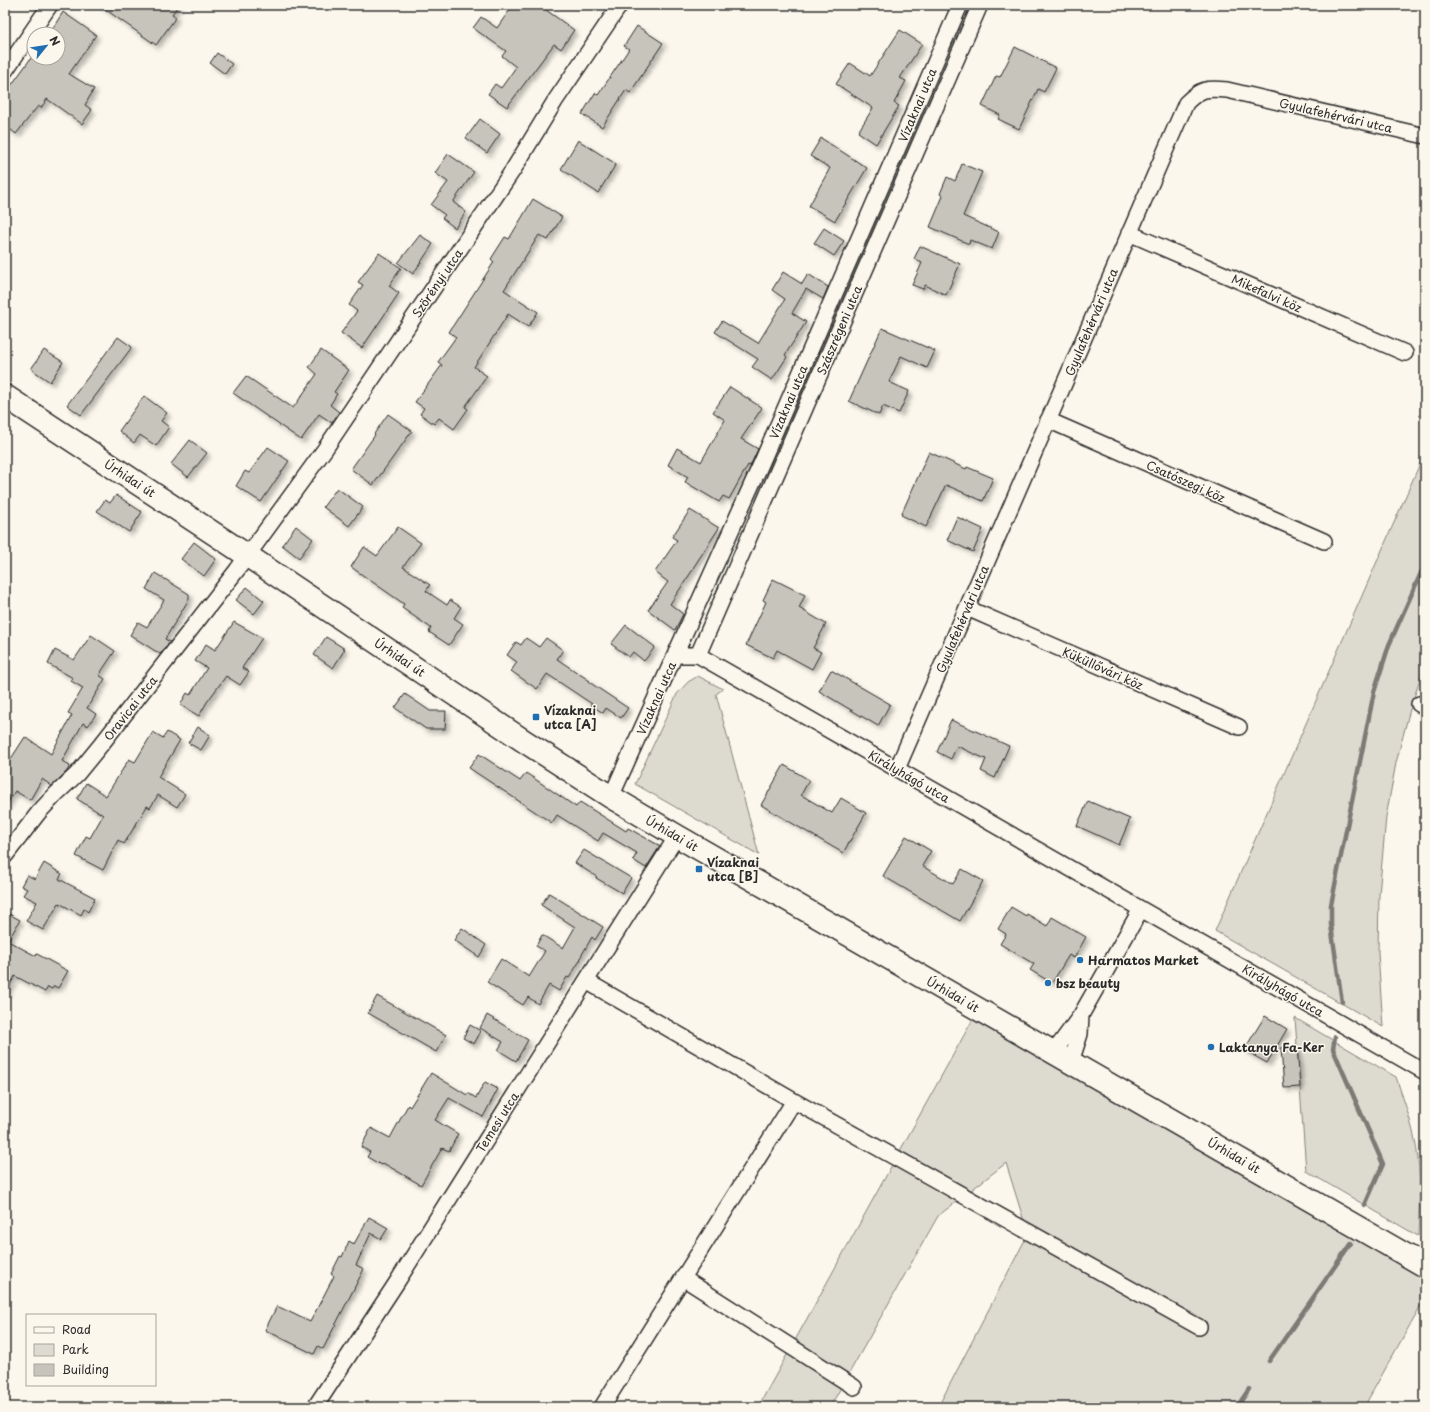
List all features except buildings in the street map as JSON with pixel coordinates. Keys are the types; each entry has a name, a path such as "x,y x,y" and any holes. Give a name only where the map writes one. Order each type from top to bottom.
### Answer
{"main road":[{"name":"Úrhidai út","path":"5,396 248,556 524,741 611,797 1425,1266"}],"street":[{"path":"5,70 50,5"},
{"name":"Szörényi utca","path":"248,556 334,437 513,170 555,101 620,5"},
{"name":"Vízaknai utca","path":"611,797 761,464 960,5"},
{"name":"Szászrégeni utca","path":"698,655 980,5"},
{"name":"Gyulafehérvári utca","path":"897,769 1186,103 1195,94 1209,88 1227,90 1425,136"},
{"name":"Mikefalvi köz","path":"1129,233 1405,353"},
{"name":"Csatószegi köz","path":"1048,420 1324,541"},
{"name":"Oravicai utca","path":"5,856 40,812 77,774 104,741 248,556"},
{"name":"Küküllővári köz","path":"967,608 1239,727"},
{"name":"Királyhágó utca","path":"675,655 698,655 1425,1072"},
{"name":"Temesi utca","path":"315,1407 397,1282 677,836"},
{"path":"1062,1057 1081,1015 1141,909"},
{"path":"586,981 794,1101 1199,1327"},
{"path":"1062,1057 1080,1034 1081,1015"},
{"path":"602,1407 794,1101"},
{"path":"683,1278 854,1387"}],"green space":[{"path":"1425,452 1425,663 1409,713 1396,763 1386,817 1379,895 1378,953 1383,1027 1215,931"},
{"path":"698,676 723,689 716,694 759,855 635,784 677,694 688,682"},
{"path":"1295,1018 1396,1077 1417,1149 1420,1188 1418,1236 1306,1171"},
{"path":"973,1019 1425,1278 1425,1298 1364,1407 938,1407 1028,1234 1006,1163 938,1216 830,1407 758,1407"}],"waterway":[{"path":"1342,1002 1331,925 1331,905 1374,692 1389,645 1425,564"},
{"path":"1335,1037 1333,1049 1383,1164 1365,1205"},
{"path":"1269,1361 1351,1243"},
{"path":"1237,1407 1249,1389"}],"place":[{"name":"Vízaknai utca [A]","path":"536,717"},
{"name":"Vízaknai utca [B]","path":"699,869"},
{"name":"Harmatos Market","path":"1080,960"},
{"name":"bsz beauty","path":"1048,983"},
{"name":"Laktanya Fa-Ker","path":"1211,1047"}]}
